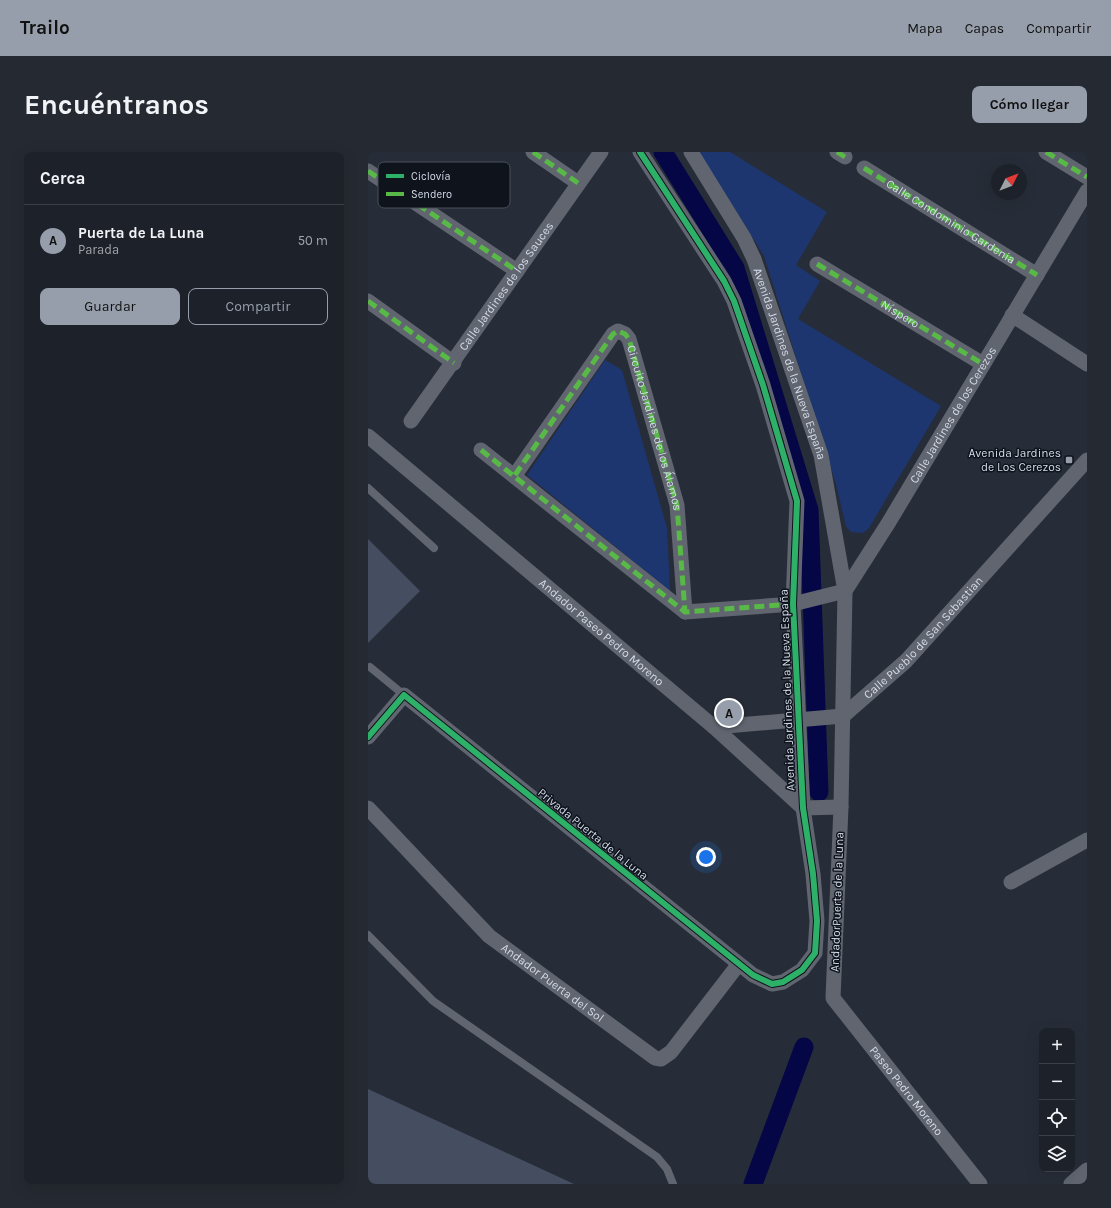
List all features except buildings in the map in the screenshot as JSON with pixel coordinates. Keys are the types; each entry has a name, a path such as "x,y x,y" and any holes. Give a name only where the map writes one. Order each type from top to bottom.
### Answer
{"street":[{"path":"533,152 578,183"},
{"name":"Calle Jardines de los Sauces","path":"411,421 454,363 601,152"},
{"name":"Avenida Jardines de la Nueva España","path":"640,152 724,281 734,301 763,385 797,502 798,603 803,720 803,808"},
{"name":"Avenida Jardines de la Nueva España","path":"692,152 744,238 754,259 821,455 839,593 841,807"},
{"path":"1046,152 1087,177"},
{"name":"Calle Condominio Gardenia","path":"864,168 1037,275"},
{"path":"368,171 378,178"},
{"name":"Calle Jardines de los Cerezos","path":"839,593 889,522 1087,192"},
{"path":"423,208 517,271"},
{"name":"Níspero","path":"817,264 983,364"},
{"path":"368,301 454,363"},
{"path":"1012,315 1087,364"},
{"name":"Circuito Jardines de los Álamos","path":"515,475 613,334 618,331 625,334 629,339 677,505 685,612"},
{"name":"Andador Paseo Pedro Moreno","path":"368,436 714,727 803,808"},
{"path":"481,450 515,475 685,612 798,603 839,593"},
{"name":"Calle Pueblo de San Sebastian","path":"839,717 906,661 1086,463"},
{"path":"368,737 404,695"},
{"name":"Privada Puerta de la Luna","path":"404,695 738,964 758,978 772,984"},
{"path":"714,727 839,717"},
{"path":"803,808 841,807"},
{"name":"AndadorPuerta de la Luna","path":"834,998 841,807"},
{"name":"Andador Puerta del Sol","path":"368,808 489,936 655,1058 662,1059 671,1052 738,964"},
{"name":"AndadorPuerta de la Luna","path":"772,984 784,982 793,977 802,970 815,953 817,921 803,808"},
{"path":"1011,882 1087,840"},
{"name":"Paseo Pedro Moreno","path":"834,998 980,1184"},
{"path":"1071,1184 1087,1170"}],"lane":[{"path":"368,488 434,548"},
{"name":"Privada Puerta de la Luna","path":"370,667 404,695"},
{"path":"368,935 433,1001 657,1158 667,1169 673,1184"}],"shaded area":[{"path":"699,152 730,152 827,212 796,265 820,281 798,319 941,406 869,528 863,533 851,532 846,526 836,484 764,256"},
{"path":"605,360 622,370 667,528 670,591 527,475"}],"waterway":[{"path":"663,152 735,268 809,510 819,792"},
{"path":"753,1184 804,1047"}],"marked path":[{"path":"533,152 578,183"},
{"path":"837,152 845,157"},
{"path":"1046,152 1087,177"},
{"path":"864,168 1037,275"},
{"path":"368,171 378,178"},
{"path":"423,208 517,271"},
{"path":"817,264 983,364"},
{"path":"368,301 454,363"},
{"path":"515,475 613,334 618,331 625,334 629,339 677,505 685,612"},
{"path":"481,450 685,612 793,604"}],"cycle path":[{"path":"368,737 404,695 753,975 772,984 783,982 802,970 815,953 817,921 813,874 803,808 793,604 797,501 763,385 734,301 724,281 640,152"}],"place":[{"name":"Avenida Jardines de Los Cerezos","path":"1069,460"},
{"name":"Puerta de La Luna","path":"729,713"}]}
